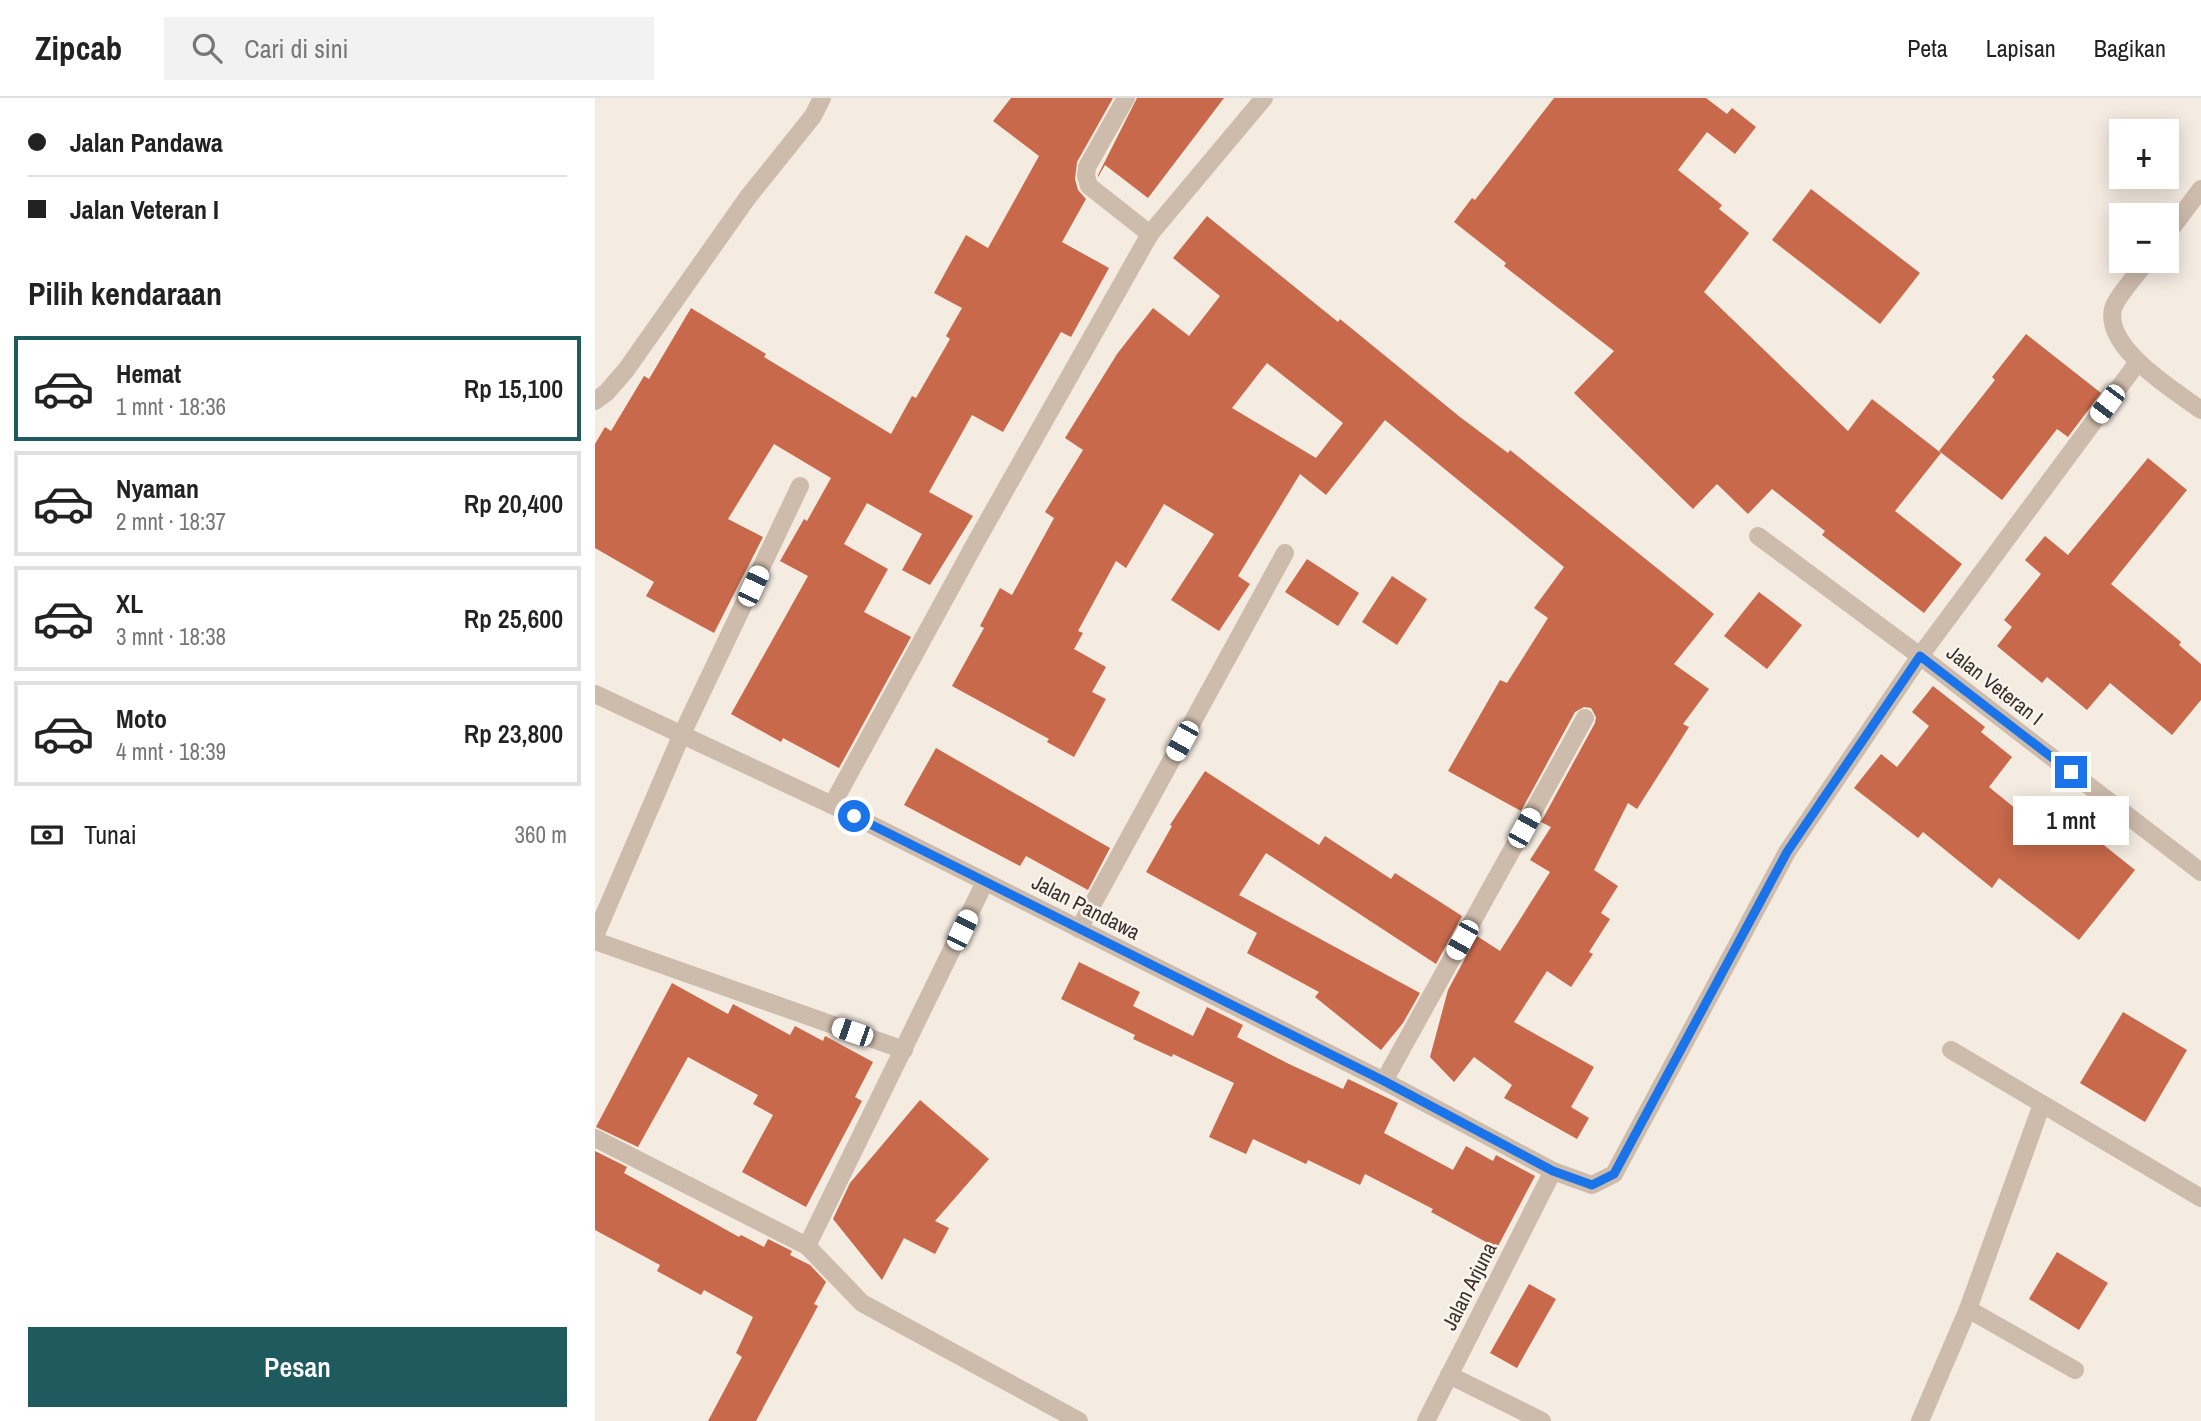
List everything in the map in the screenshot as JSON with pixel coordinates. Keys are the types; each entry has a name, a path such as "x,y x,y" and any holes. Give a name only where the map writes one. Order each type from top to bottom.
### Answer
{"street":[{"path":"595,401 607,392 626,370 748,197 813,116 822,98"},
{"path":"1126,98 1087,167 1086,176 1089,186 1150,234"},
{"path":"832,805 983,528 1150,234 1264,98"},
{"path":"2179,218 2201,189"},
{"path":"2138,273 2113,308 2113,331 2138,362 2201,410"},
{"name":"Jalan Pandawa","path":"595,694 832,805 1384,1081 1553,1171 1592,1185 1614,1174 1787,852 1920,656 2138,362"},
{"path":"595,936 682,734 800,486"},
{"name":"Jalan Veteran I","path":"1758,536 1920,656 2201,873"},
{"path":"1079,929 1285,553"},
{"path":"1384,1081 1585,718"},
{"path":"807,1246 985,881"},
{"path":"595,941 904,1050"},
{"path":"1951,1050 2201,1198"},
{"path":"1920,1421 1968,1309 2042,1104"},
{"path":"595,1138 807,1246 863,1303 1079,1421"},
{"name":"Jalan Arjuna","path":"1426,1421 1553,1171"},
{"path":"1968,1309 2075,1370"},
{"path":"1449,1375 1542,1421"}],"building":[{"path":"1011,98 1113,98 1077,162 1075,179 1078,190 1086,199 1062,242 1109,268 1071,337 1061,332 1003,432 972,415 929,492 973,516 930,585 902,570 922,534 867,503 844,544 888,569 864,612 911,637 839,768 783,738 781,742 731,714 808,576 780,561 831,478 774,444 728,519 763,537 714,633 646,596 654,582 595,548 595,444 605,427 611,431 644,376 649,379 691,308 766,354 764,357 891,434 912,396 916,398 950,339 946,336 962,308 934,293 966,235 988,248 1039,156 993,121"},
{"path":"1137,98 1224,98 1148,198 1105,165 1098,177"},
{"path":"1554,98 1706,98 1727,114 1732,108 1756,127 1735,154 1707,132 1678,170 1722,205 1719,209 1749,233 1704,292 1848,431 1872,399 1941,453 1895,511 1962,564 1924,613 1822,535 1825,531 1772,489 1748,514 1717,484 1693,509 1574,393 1614,351 1504,266 1506,263 1454,222 1472,198 1475,200"},
{"path":"1811,189 1920,273 1880,324 1772,240"},
{"path":"1207,216 1460,417 1508,453 1510,450 1714,614 1674,664 1709,689 1683,724 1689,727 1637,809 1628,803 1594,870 1618,886 1601,913 1610,919 1589,952 1593,954 1571,987 1547,971 1514,1022 1594,1067 1571,1107 1589,1118 1577,1139 1504,1098 1512,1085 1474,1057 1454,1082 1430,1057 1448,990 1477,936 1500,951 1550,872 1530,860 1551,827 1541,822 1595,723 1596,717 1591,708 1584,707 1575,712 1521,811 1448,771 1500,680 1507,683 1548,618 1534,608 1564,567 1385,420 1326,495 1300,474 1238,576 1250,584 1219,631 1171,600 1214,534 1164,504 1126,568 1116,561 1078,631 1083,633 1074,649 1106,667 1092,692 1106,699 1074,757 1047,742 1049,739 952,686 984,628 980,626 1000,588 1012,595 1054,518 1045,512 1083,450 1065,438 1117,354 1153,308 1189,336 1220,296 1173,258","holes":["1267,363 1343,423 1316,458 1232,408"]},
{"path":"2026,334 2101,393 2068,437 2057,429 2002,500 1939,451 1995,380 1992,377"},
{"path":"2148,458 2187,490 2111,584 2181,642 2179,645 2201,664 2201,700 2172,735 2110,683 2087,710 2047,677 2042,683 1997,646 2012,627 2004,620 2041,574 2025,560 2045,536 2068,555"},
{"path":"1307,559 1359,593 1338,626 1285,592"},
{"path":"1392,576 1427,599 1397,645 1362,622"},
{"path":"1759,592 1802,625 1767,669 1724,636"},
{"path":"1933,686 1985,727 1981,732 2012,757 1989,787 2043,831 2060,810 2135,870 2079,940 1999,878 1992,888 1923,832 1918,838 1854,788 1881,754 1897,767 1929,726 1912,712"},
{"path":"936,748 1110,848 1088,890 1026,856 1020,866 904,805"},
{"path":"1205,771 1319,845 1325,836 1391,879 1395,873 1462,916 1436,964 1266,853 1239,895 1420,993 1403,1023 1381,1050 1315,997 1319,992 1247,953 1257,933 1146,872 1172,826 1170,825"},
{"path":"1079,962 1140,992 1133,1006 1193,1036 1207,1007 1243,1025 1237,1037 1289,1064 1343,1089 1348,1079 1398,1103 1384,1133 1453,1170 1466,1146 1493,1161 1496,1155 1535,1176 1497,1248 1431,1212 1433,1209 1365,1174 1360,1185 1308,1160 1306,1164 1253,1139 1246,1154 1209,1137 1234,1083 1173,1054 1172,1057 1133,1039 1135,1035 1061,999"},
{"path":"672,983 728,1014 733,1004 790,1035 795,1026 823,1041 825,1036 873,1062 855,1097 862,1101 806,1207 742,1172 773,1115 753,1104 758,1095 688,1057 638,1147 596,1127"},
{"path":"2123,1012 2187,1050 2145,1122 2080,1083"},
{"path":"920,1100 989,1159 935,1221 949,1228 935,1254 904,1238 882,1280 833,1219 850,1183"},
{"path":"595,1151 627,1167 624,1173 739,1237 741,1235 764,1247 768,1239 792,1251 790,1255 810,1265 826,1282 814,1304 818,1306 756,1421 708,1421 742,1357 736,1353 753,1317 704,1290 701,1295 657,1271 660,1265 595,1230"},
{"path":"2057,1252 2108,1283 2079,1330 2029,1299"},
{"path":"1529,1284 1556,1299 1517,1368 1490,1353"}],"route":[{"path":"854,816 1482,1130 1553,1171 1592,1185 1614,1174 1787,852 1920,656 2071,772"}]}
